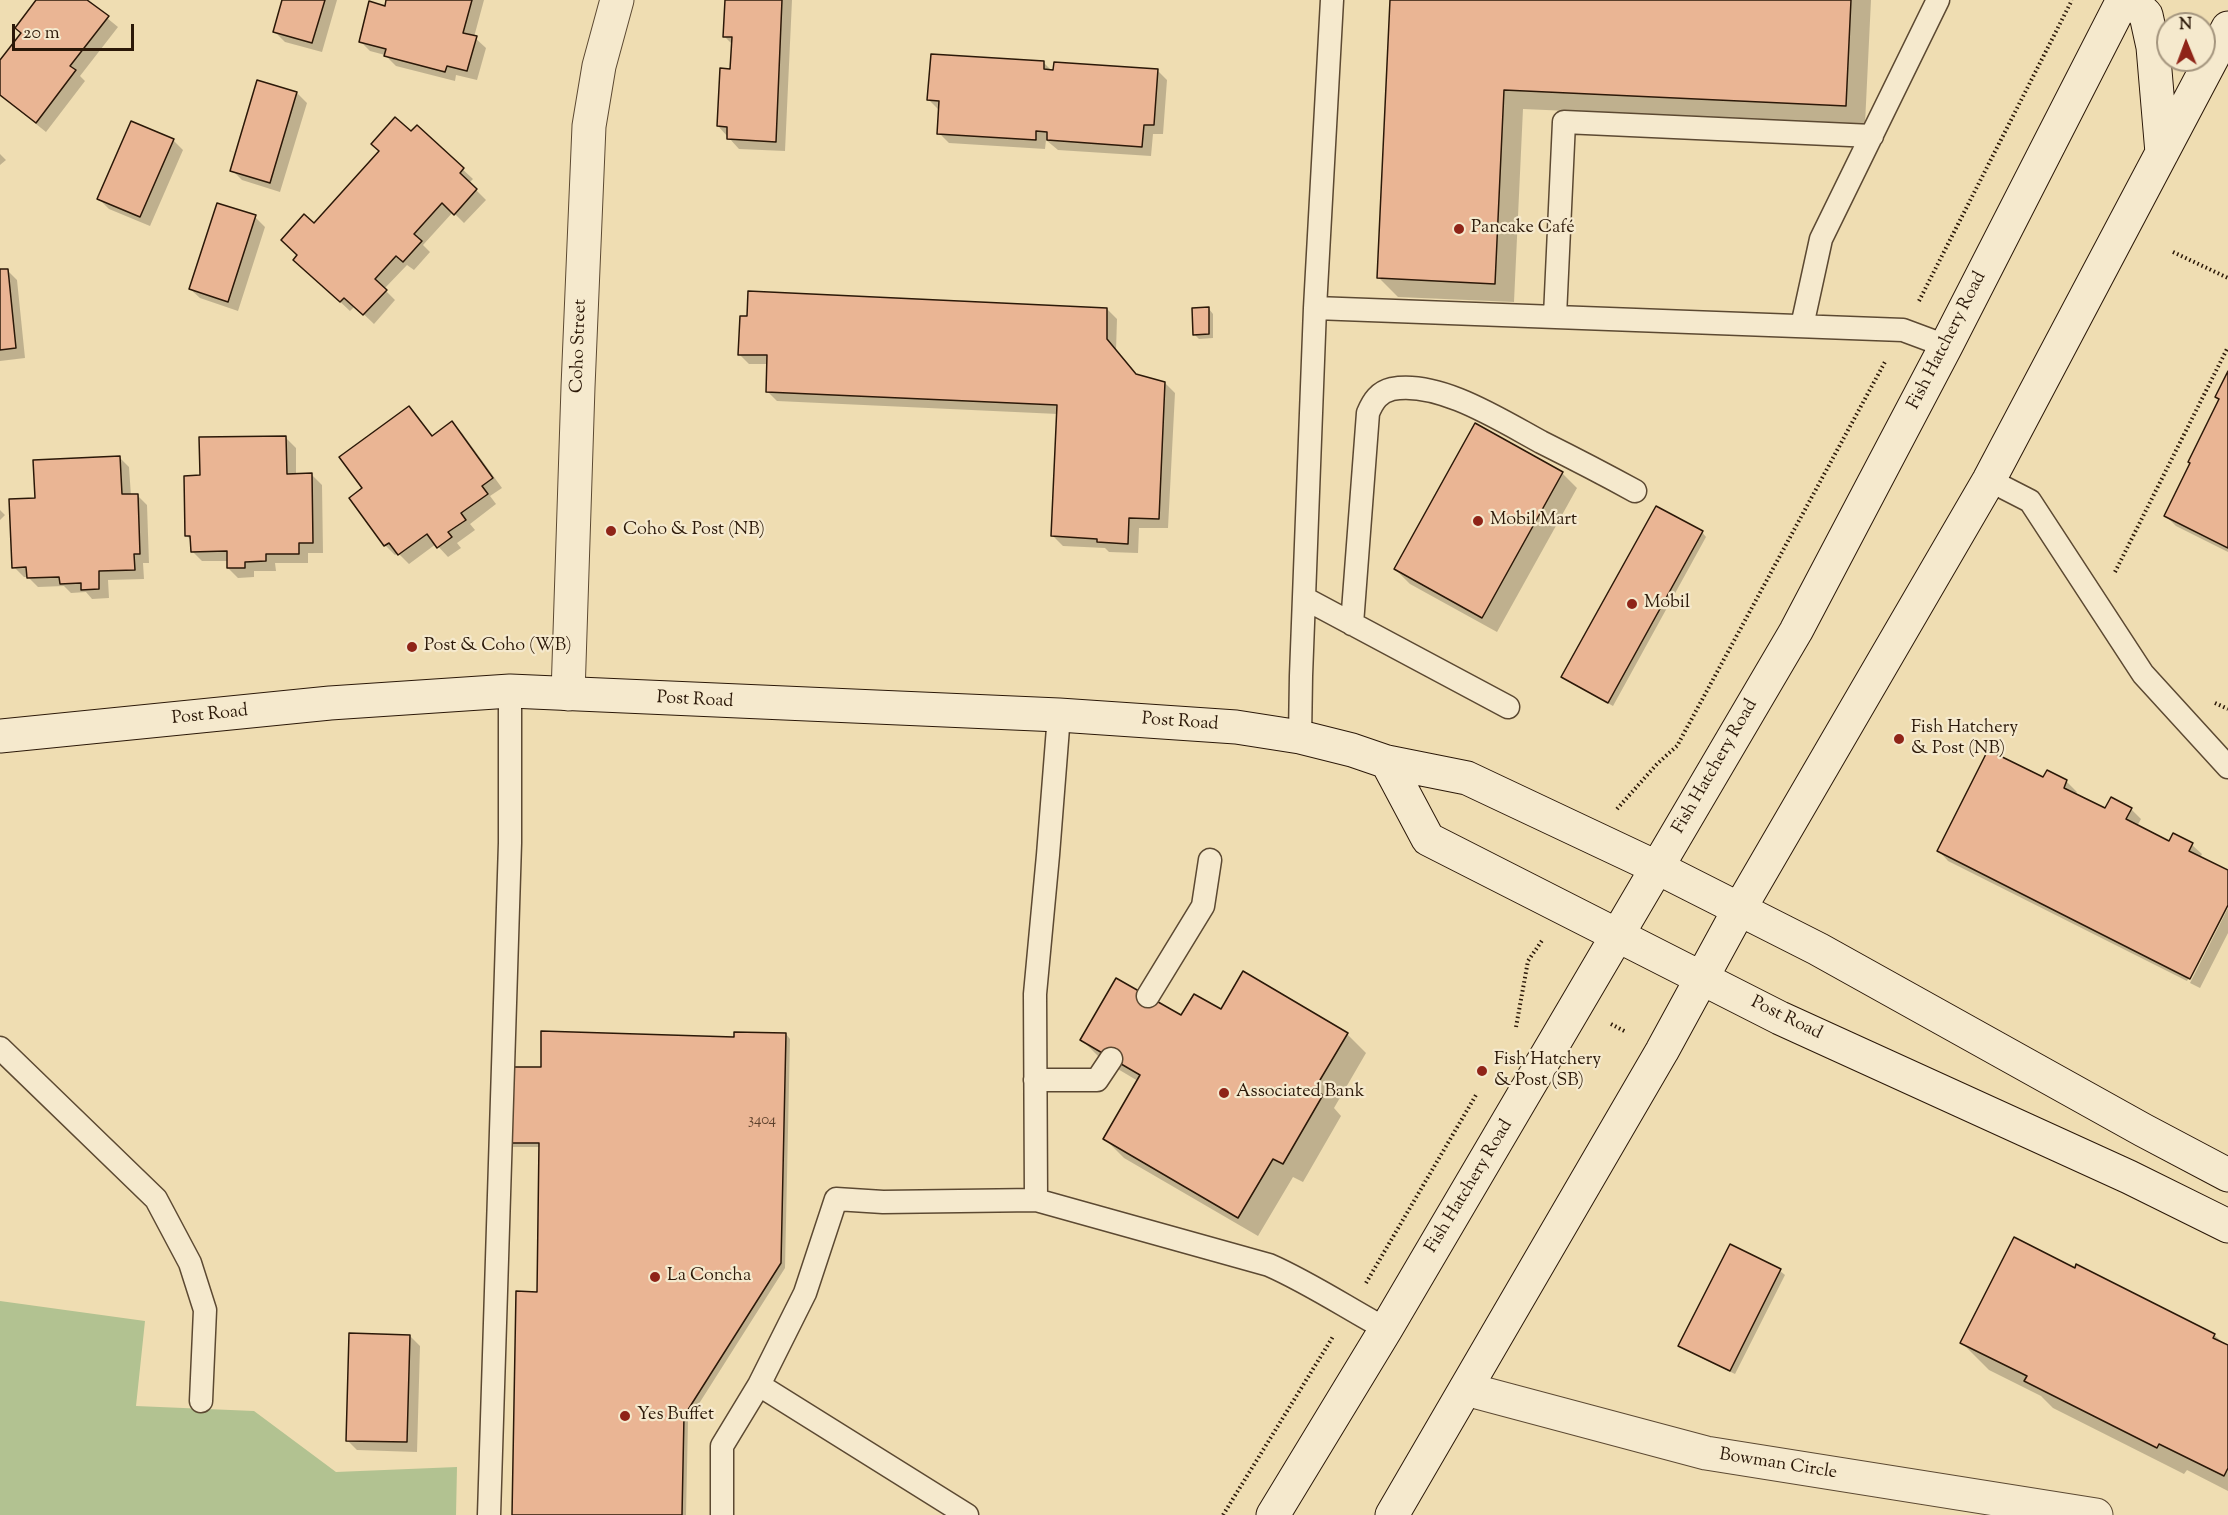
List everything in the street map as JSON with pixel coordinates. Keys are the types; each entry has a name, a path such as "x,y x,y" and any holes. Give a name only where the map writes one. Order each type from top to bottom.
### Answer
{"street":[{"name":"Coho Street","path":"568,694 589,126 599,66 617,0"},
{"name":"Fish Hatchery Road","path":"1273,1515 1386,1329 1796,632 2123,0"},
{"path":"2131,0 2146,15 2153,47 2162,153"},
{"path":"1392,1515 1662,1051 1740,908 1989,480 2228,28"},
{"name":"Post Road","path":"0,736 330,703 510,692 1059,716 1236,727 1300,737 1352,750 1387,762 1467,778 1658,868 1740,908 2228,1175"},
{"name":"Post Road","path":"1387,762 1428,838 1780,1018 2128,1177 2228,1226"},
{"name":"Bowman Circle","path":"1466,1389 1706,1453 2096,1515"}],"lane":[{"path":"1300,737 1315,308 1332,0"},
{"path":"1802,326 1821,239 1938,0"},
{"path":"1555,316 1564,122 1872,136"},
{"path":"1315,308 1903,330 1946,346"},
{"path":"1352,624 1368,413 1373,401 1381,393 1393,389 1412,388 1428,390 1452,398 1488,414 1635,491"},
{"path":"1989,480 2030,501 2143,674 2228,767"},
{"path":"1304,598 1508,707"},
{"path":"489,1515 510,843 510,692"},
{"path":"1036,1200 1035,994 1059,716"},
{"path":"1148,996 1203,906 1210,861"},
{"path":"0,1048 156,1199 190,1263 205,1310 201,1401"},
{"path":"1035,1080 1097,1080 1111,1059"},
{"path":"722,1515 722,1446 759,1385 806,1293 836,1199 883,1202 1036,1200 1269,1265 1295,1276 1349,1310 1386,1329"},
{"path":"759,1385 967,1515"}],"path":[{"path":"1914,309 2072,0"},
{"path":"2173,252 2228,278"},
{"path":"2098,605 2228,347"},
{"path":"1613,817 1620,804 1677,746 1884,363"},
{"path":"1513,1033 1519,1023 1523,978 1528,961 1547,933"},
{"path":"1611,1024 1626,1032"},
{"path":"1370,1276 1477,1094"},
{"path":"1223,1515 1331,1340"}],"green space":[{"path":"0,1301 145,1321 136,1406 254,1411 336,1472 457,1467 456,1515 0,1515"}],"building":[{"path":"36,0 87,0 109,16 70,66 76,70 36,123 0,95 0,60 21,33 15,28"},
{"path":"282,0 325,0 312,43 273,32"},
{"path":"386,0 472,0 463,33 477,36 467,71 447,66 445,72 384,56 386,49 359,42 369,1 385,6"},
{"path":"725,0 782,0 776,142 727,139 727,127 717,126 720,68 730,69 732,37 723,37"},
{"path":"1390,0 1851,0 1846,106 1504,90 1495,284 1377,278"},
{"path":"931,54 1044,61 1044,69 1053,70 1054,62 1158,69 1154,125 1144,125 1142,147 1047,140 1047,132 1036,131 1036,140 937,134 939,101 927,100"},
{"path":"257,80 297,92 270,183 230,171"},
{"path":"395,117 411,131 417,125 464,168 460,173 477,189 454,215 442,203 414,234 422,241 403,262 396,256 375,279 387,290 363,315 344,298 340,302 293,260 297,255 281,240 304,214 314,223 379,151 371,144"},
{"path":"131,121 174,139 140,217 97,199"},
{"path":"217,203 256,215 228,302 189,289"},
{"path":"0,269 8,269 16,348 0,350"},
{"path":"748,291 1107,308 1107,339 1136,374 1165,382 1159,519 1129,518 1128,544 1051,536 1057,405 766,392 767,355 738,355 740,316 747,316"},
{"path":"1209,307 1209,334 1193,335 1192,308"},
{"path":"2228,371 2228,548 2164,516 2219,399 2215,397"},
{"path":"409,406 432,436 452,421 493,478 482,486 488,494 461,513 466,520 448,532 452,537 437,548 427,534 398,555 389,543 384,546 349,498 362,488 339,457"},
{"name":"Mobil Mart","path":"1475,423 1563,472 1482,618 1394,569"},
{"path":"286,436 287,474 312,473 313,543 299,543 299,554 266,554 266,561 245,562 245,568 227,568 227,551 191,552 190,536 185,536 184,476 200,475 199,437"},
{"path":"120,456 122,494 138,494 140,554 134,554 135,570 99,571 99,589 81,590 81,583 60,584 59,577 27,578 26,567 12,568 9,499 35,498 33,460"},
{"name":"Mobil","path":"1656,506 1703,531 1608,703 1561,677"},
{"path":"1988,750 2043,777 2047,770 2067,780 2064,788 2105,808 2111,797 2132,808 2126,819 2169,841 2173,833 2193,843 2189,851 2228,870 2228,905 2190,979 1937,851"},
{"name":"Associated Bank","path":"1243,971 1348,1033 1314,1090 1323,1095 1283,1164 1273,1159 1238,1218 1103,1139 1140,1075 1080,1040 1116,978 1181,1015 1194,994 1221,1009"},
{"name":"La Concha","path":"541,1031 734,1037 734,1032 786,1033 781,1263 684,1416 682,1515 512,1515 516,1291 537,1292 539,1143 507,1143 509,1067 541,1067"},
{"path":"2014,1237 2075,1268 2076,1264 2215,1334 2213,1338 2228,1345 2228,1468 2224,1476 2159,1444 2157,1448 2024,1381 2027,1376 1960,1343"},
{"path":"1730,1244 1781,1269 1730,1371 1678,1346"},
{"path":"349,1333 410,1335 407,1442 346,1441"}],"place":[{"name":"Pancake Café","path":"1459,229"},
{"name":"Mobil Mart","path":"1478,521"},
{"name":"Coho & Post (NB)","path":"611,531"},
{"name":"Mobil","path":"1632,604"},
{"name":"Post & Coho (WB)","path":"412,647"},
{"name":"Fish Hatchery & Post (NB)","path":"1899,739"},
{"name":"Fish Hatchery & Post (SB)","path":"1482,1071"},
{"name":"Associated Bank","path":"1224,1093"},
{"name":"La Concha","path":"655,1277"},
{"name":"Yes Buffet","path":"625,1416"}]}
